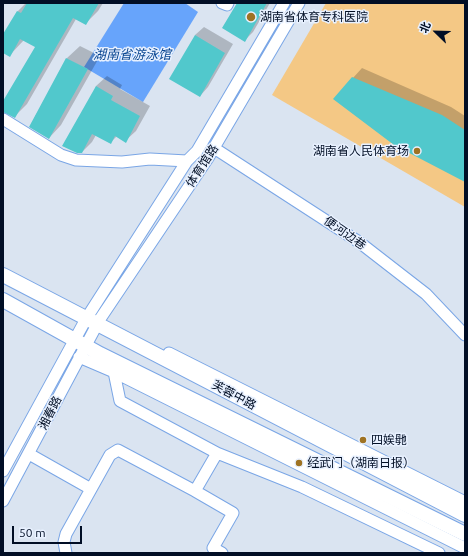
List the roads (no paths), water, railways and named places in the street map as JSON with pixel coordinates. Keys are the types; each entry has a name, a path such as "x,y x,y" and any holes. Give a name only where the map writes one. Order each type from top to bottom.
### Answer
{"main road":[{"name":"芙蓉中路","path":"3,275 95,321 465,515"},
{"name":"芙蓉中路","path":"3,300 80,348 100,354 465,534"},
{"path":"100,354 114,372"}],"street":[{"path":"222,3 226,5 228,3"},
{"name":"体育馆路","path":"95,321 187,161 197,151 284,3"},
{"name":"体育馆路","path":"95,321 214,148 300,3"},
{"path":"3,119 62,155 76,160 122,162 150,159 187,161"},
{"name":"便河边巷","path":"214,148 360,242 426,294 465,335"},
{"name":"湘春路","path":"3,471 80,348 95,321"},
{"name":"芙蓉中路","path":"95,321 465,502"},
{"path":"80,348 114,372 465,548"},
{"name":"湘春路","path":"3,501 29,454 80,348"},
{"path":"114,372 120,401 217,453 302,488 439,553"},
{"path":"66,553 64,542 66,534 110,455 118,450 196,491 233,513 213,548 222,553"},
{"path":"196,491 217,453"},
{"path":"29,454 91,489"}],"water":[{"name":"湖南省游泳馆","path":"124,3 185,3 198,12 143,102 84,67"}],"place":[{"name":"湖南省体育专科医院","path":"251,17"},
{"name":"湖南省人民体育场","path":"417,151"},
{"name":"四娭毑","path":"363,440"},
{"name":"经武门（湖南日报）","path":"299,463"}]}
